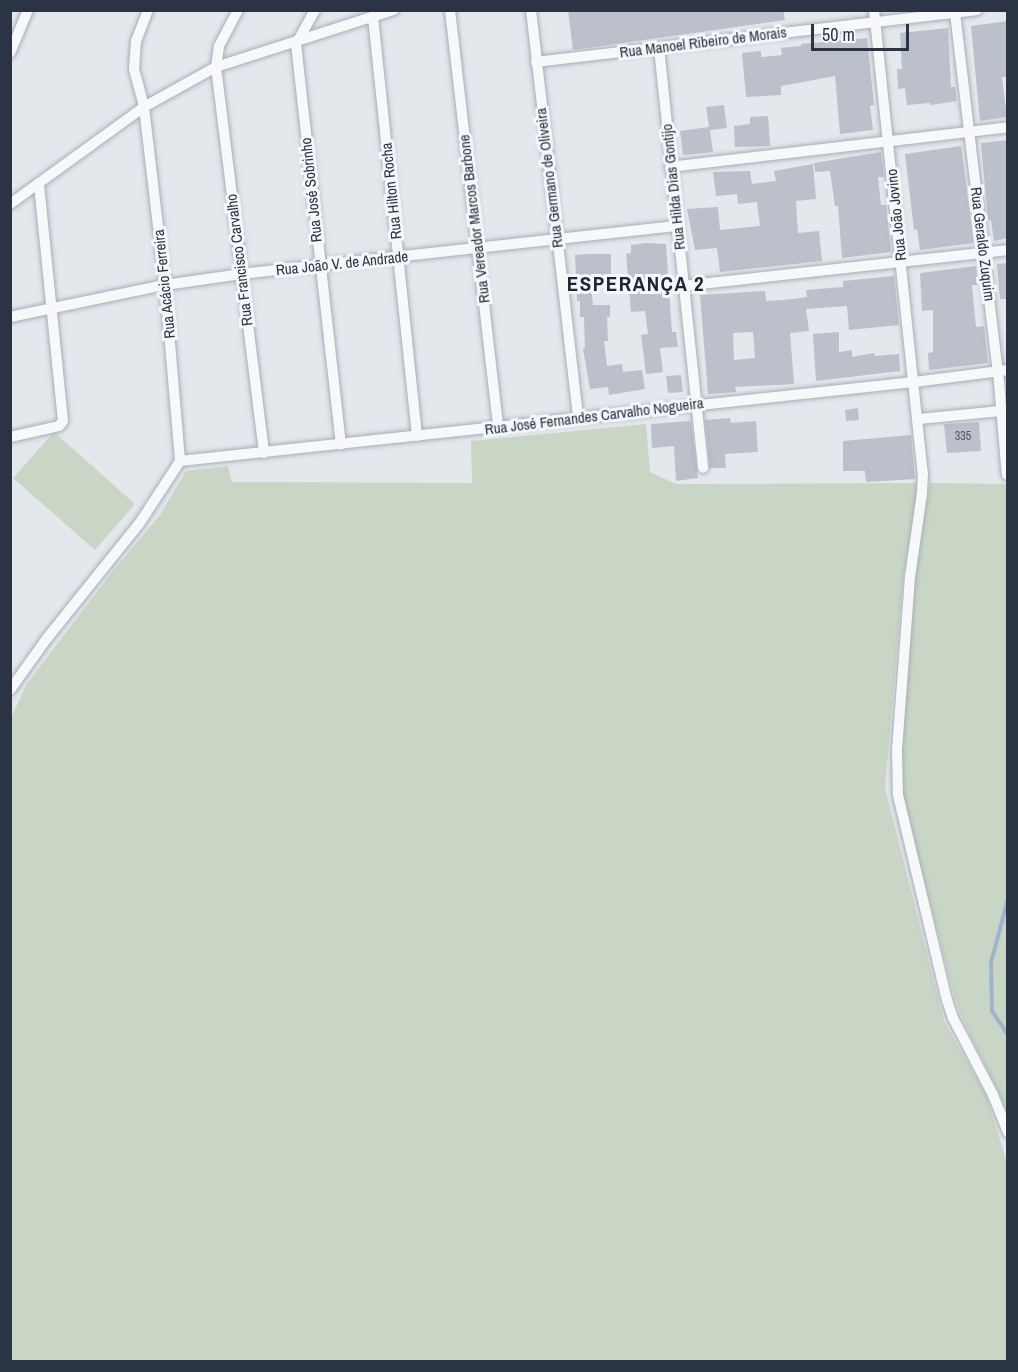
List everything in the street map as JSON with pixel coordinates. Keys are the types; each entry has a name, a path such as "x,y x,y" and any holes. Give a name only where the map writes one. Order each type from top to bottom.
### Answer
{"street":[{"path":"10,53 28,10"},
{"name":"Rua Acácio Ferreira","path":"148,10 136,41 134,69 144,107 165,285 180,462"},
{"path":"216,67 219,46 238,10"},
{"path":"296,44 315,10"},
{"path":"10,204 144,107 216,67 296,44 394,10"},
{"name":"Rua Vereador Marcos Barbone","path":"450,10 498,428"},
{"name":"Rua Germano de Oliveira","path":"531,10 578,418"},
{"name":"Rua Manoel Ribeiro de Morais","path":"536,62 659,48 875,16 977,10"},
{"name":"Rua Geraldo Zuquim","path":"955,13 984,252 1003,370 1001,411 1007,476"},
{"name":"Rua João Jovino","path":"875,16 919,419 922,493 910,577 897,749 898,795 947,1000 953,1018 993,1095 1008,1132"},
{"name":"Rua Hilton Rocha","path":"373,17 417,436"},
{"name":"Rua José Sobrinho","path":"296,44 319,266 341,444"},
{"name":"Rua Hilda Dias Gontijo","path":"659,48 694,404 703,468"},
{"name":"Rua Francisco Carvalho","path":"216,67 264,453"},
{"path":"670,167 1008,127"},
{"path":"10,437 59,426 63,421 39,183"},
{"name":"Rua João V. de Andrade","path":"10,317 165,285 241,274 677,226"},
{"path":"683,285 1008,250"},
{"name":"Rua José Fernandes Carvalho Nogueira","path":"180,462 498,428 694,404 914,382 1003,370"},
{"path":"919,419 1001,411"},
{"path":"10,690 48,637 139,524 180,462"}],"green space":[{"path":"646,424 650,472 676,484 919,483 903,578 885,788 944,1021 987,1097 1007,1163 1007,1361 11,1362 11,718 26,685 112,572 160,515 186,471 228,466 232,482 472,483 471,441"},
{"path":"54,432 135,504 95,550 13,478"},
{"path":"930,483 1007,484 1007,1110 961,1016 954,995 902,794 900,770 915,574"}],"building":[{"path":"568,10 783,10 785,20 573,50"},
{"path":"1008,21 1008,77 1002,77 1007,117 980,121 971,26"},
{"path":"948,28 951,87 955,87 957,101 931,105 930,103 907,105 905,88 898,89 897,69 902,69 900,33"},
{"path":"867,38 874,105 870,106 873,130 840,134 835,76 781,86 781,95 746,97 742,53 761,51 761,57 782,55 781,48 801,46 801,44"},
{"path":"724,105 727,128 710,130 713,152 683,155 680,131 709,127 706,107"},
{"path":"768,116 770,146 735,147 734,126 750,124 750,117"},
{"path":"1008,140 1008,238 994,241 991,220 988,220 981,143"},
{"path":"961,146 974,243 920,250 917,229 914,230 905,154"},
{"path":"881,152 884,177 878,177 881,205 886,205 891,252 842,258 838,206 835,206 830,171 815,172 814,163"},
{"path":"813,164 816,199 796,201 798,233 819,231 822,261 720,272 717,248 695,250 687,209 718,207 720,230 760,226 757,202 738,204 737,194 716,196 713,172 750,171 752,184 776,181 774,171"},
{"path":"666,244 672,332 676,332 678,347 660,348 663,372 646,374 641,335 648,334 645,311 631,312 626,254 631,253 631,245"},
{"path":"611,254 611,284 591,286 593,305 610,305 610,317 607,317 608,341 604,341 607,366 622,364 623,372 642,370 645,389 609,395 608,387 590,389 583,349 585,348 584,317 580,317 580,301 577,301 575,255"},
{"path":"1008,263 1008,299 1000,299 997,264"},
{"path":"976,266 978,285 972,285 976,327 984,326 988,363 929,370 928,353 933,352 933,310 922,311 920,273"},
{"path":"894,276 899,325 849,330 847,306 806,309 809,331 790,333 794,384 735,387 736,392 708,394 700,295 765,291 766,301 785,300 807,297 806,290 843,287 843,281","holes":["753,332 755,358 734,360 733,333"]},
{"path":"839,332 839,352 852,350 852,357 874,353 875,356 899,354 900,371 816,381 813,334"},
{"path":"681,375 683,392 668,393 666,376"},
{"path":"858,408 859,420 846,421 845,410"},
{"path":"730,418 731,423 756,421 758,452 725,454 726,468 710,468 705,420"},
{"path":"691,421 698,478 676,481 674,446 652,448 651,424"},
{"path":"979,422 981,451 947,453 944,424"},
{"path":"911,435 915,479 866,482 865,471 843,471 843,441"}],"waterway":[{"path":"1008,899 991,963 992,1011 1008,1035"}],"district":[{"name":"ESPERANÇA 2","path":"636,284"}]}
